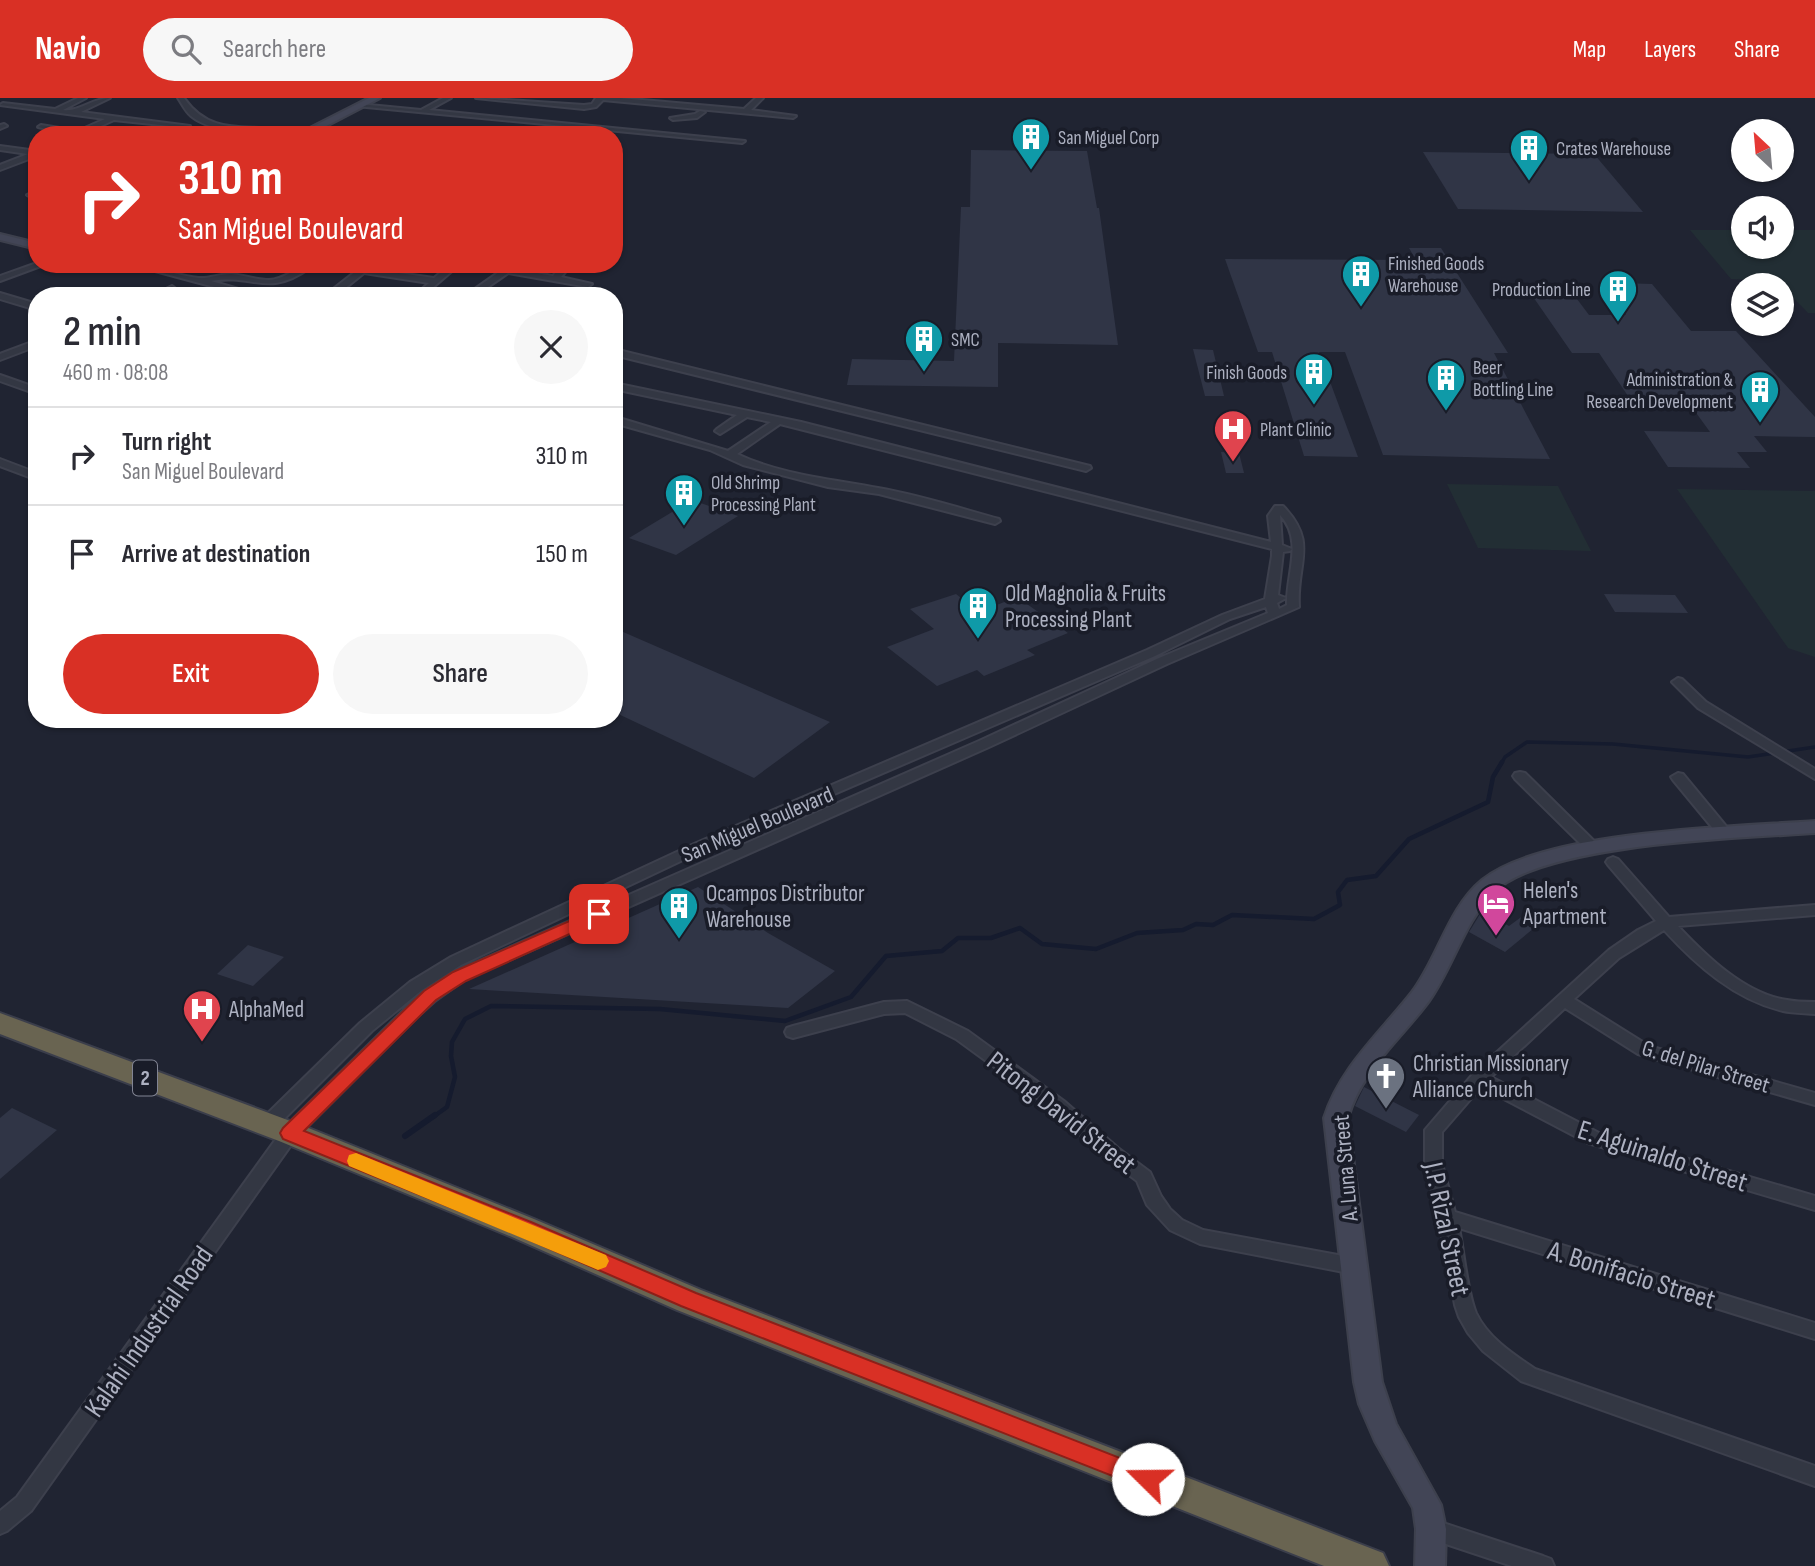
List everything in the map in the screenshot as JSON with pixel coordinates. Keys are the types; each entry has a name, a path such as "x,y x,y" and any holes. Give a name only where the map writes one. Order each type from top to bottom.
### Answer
{"highway":[{"name":"2","path":"0,1023 278,1129 523,1228 689,1300 1354,1563"}],"street":[{"path":"55,111 83,98"},
{"path":"75,113 107,98"},
{"path":"181,98 192,114 212,125 221,126"},
{"path":"317,126 378,98"},
{"path":"421,112 448,98"},
{"path":"479,98 588,107 601,98 623,99 793,116"},
{"path":"533,103 541,98"},
{"path":"656,103 663,98"},
{"path":"694,107 706,98"},
{"path":"746,111 760,98"},
{"path":"18,107 28,103"},
{"path":"3,106 187,126"},
{"path":"359,106 573,126"},
{"path":"697,116 706,108"},
{"path":"483,118 498,109"},
{"path":"94,126 114,117"},
{"path":"673,118 710,118"},
{"path":"623,130 742,141"},
{"path":"3,150 28,152"},
{"path":"0,168 28,156"},
{"path":"0,237 28,244"},
{"path":"0,279 28,269"},
{"path":"168,273 223,287"},
{"path":"196,280 206,273"},
{"path":"196,280 227,275 264,283 278,283 298,273"},
{"path":"341,287 359,273"},
{"path":"396,273 435,281"},
{"path":"428,287 445,273"},
{"path":"482,287 504,273"},
{"path":"525,273 588,284"},
{"path":"555,278 560,273"},
{"path":"0,296 28,304"},
{"path":"0,357 28,346"},
{"path":"623,354 1086,467"},
{"path":"0,378 28,388"},
{"path":"623,388 779,420 1278,547 1298,552 1301,543 1293,519 1279,508 1273,516 1278,547 1272,608"},
{"path":"720,431 746,413"},
{"path":"728,454 745,446 779,420"},
{"path":"623,423 728,454 747,463 828,484 879,491 995,521"},
{"path":"0,462 28,473"},
{"path":"20,469 28,466"},
{"name":"San Miguel Boulevard","path":"278,1129 430,996 459,976 1065,707 1292,600 1298,552"},
{"name":"San Miguel Boulevard","path":"278,1129 366,1027 430,976 481,949 699,848 1226,617 1272,608"},
{"path":"1678,682 1702,705 1815,775"},
{"path":"1051,696 1065,707"},
{"path":"1520,776 1593,848"},
{"path":"1678,777 1725,834"},
{"name":"A. Luna Street","path":"1430,1566 1432,1529 1427,1505 1398,1457 1373,1404 1336,1118 1344,1091 1428,987 1452,945 1463,917 1489,884 1506,872 1526,864 1593,848 1815,827"},
{"path":"699,848 718,862"},
{"path":"1613,862 1667,922 1734,986 1764,999 1806,1009 1815,1008"},
{"path":"608,892 622,904"},
{"name":"J.P. Rizal Street","path":"1815,910 1667,922 1615,954 1479,1077 1434,1130 1431,1141 1433,1169 1448,1217 1468,1317 1493,1351 1528,1375 1815,1476"},
{"name":"G. del Pilar Street","path":"1565,1001 1644,1050 1815,1099"},
{"name":"Pitong David Street","path":"793,1032 884,1008 907,1007 962,1035 1058,1105 1112,1153 1144,1177 1153,1200 1164,1214 1187,1231 1200,1237 1354,1266"},
{"name":"E. Aguinaldo Street","path":"1479,1077 1594,1138 1815,1203"},
{"name":"Kalahi Industrial Road","path":"0,1524 24,1504 278,1129"},
{"name":"A. Bonifacio Street","path":"1448,1217 1815,1331"},
{"path":"1432,1529 1544,1566"}],"shaded area":[{"path":"1690,230 1731,230 1731,259 1794,259 1794,230 1815,230 1815,313 1808,313 1794,299 1794,273 1731,273 1731,279"},
{"path":"1447,484 1558,486 1591,551 1478,548"},
{"path":"1677,489 1815,491 1815,657 1788,648"}],"building":[{"path":"971,150 1087,151 1099,208 1118,345 998,343 998,387 847,385 852,359 954,361 961,207 970,207"},
{"name":"Crates Warehouse","path":"1423,152 1594,154 1643,212 1458,209"},
{"path":"1409,248 1441,248 1508,353 1494,353 1550,459 1383,455 1345,352 1319,352 1358,457 1304,456 1272,352 1258,352 1225,259 1416,260"},
{"path":"1620,283 1652,284 1691,331 1731,331 1731,336 1741,336 1815,417 1815,437 1754,436 1767,452 1737,452 1750,468 1668,467 1644,431 1710,432 1686,399 1630,399 1599,353 1572,353 1529,291 1571,291 1589,315 1626,315 1611,296 1630,296"},
{"path":"1193,349 1213,350 1224,396 1205,396"},
{"name":"Plant Clinic","path":"1221,452 1239,453 1244,473 1226,473"},
{"name":"Old Shrimp Processing Plant","path":"692,500 738,516 676,555 629,538"},
{"name":"Old Magnolia & Fruits Processing Plant","path":"956,594 979,612 1017,597 1068,633 1027,650 1035,655 984,676 977,670 937,686 887,647 934,629 910,609"},
{"path":"1604,594 1675,595 1688,613 1615,612"},
{"path":"623,632 830,722 754,778 623,716"},
{"name":"Ocampos Distributor Warehouse","path":"698,887 768,933 835,971 788,1008 469,989"},
{"path":"1482,911 1509,926 1524,915 1539,924 1505,952 1469,932"},
{"path":"248,945 284,957 253,986 217,974"},
{"name":"Christian Missionary Alliance Church","path":"1364,1087 1419,1115 1406,1132 1355,1106"},
{"path":"12,1108 57,1130 0,1179 0,1118"}],"waterway":[{"path":"1501,764 1505,757 1527,742 1613,744 1748,757 1815,747"},
{"path":"433,1117 447,1107 455,1077 451,1056 452,1042 465,1019 491,1006 660,1009 785,1021 851,997 886,956 942,951 958,938 991,938 1020,928 1042,944 1096,949 1137,933 1183,930 1196,924 1213,925 1232,915 1314,919 1340,905 1338,892 1347,880 1376,876 1409,839 1488,802 1493,777 1502,762"},
{"path":"405,1136 435,1115"}],"slow traffic":[{"path":"356,1161 598,1261"}],"place":[{"name":"San Miguel Corp","path":"1031,171"},
{"name":"Crates Warehouse","path":"1529,182"},
{"name":"Finished Goods Warehouse","path":"1361,308"},
{"name":"Production Line","path":"1618,323"},
{"name":"SMC","path":"924,373"},
{"name":"Finish Goods","path":"1314,406"},
{"name":"Beer Bottling Line","path":"1446,412"},
{"name":"Administration & Research Development","path":"1760,424"},
{"name":"Plant Clinic","path":"1233,463"},
{"name":"Old Shrimp Processing Plant","path":"684,527"},
{"name":"Old Magnolia & Fruits Processing Plant","path":"978,640"},
{"name":"Helen's Apartment","path":"1496,937"},
{"name":"Ocampos Distributor Warehouse","path":"679,940"},
{"name":"AlphaMed","path":"202,1043"},
{"name":"Christian Missionary Alliance Church","path":"1386,1110"}],"route":[{"path":"599,914 459,976 430,996 290,1133 523,1228 689,1300 1148,1479"}]}
